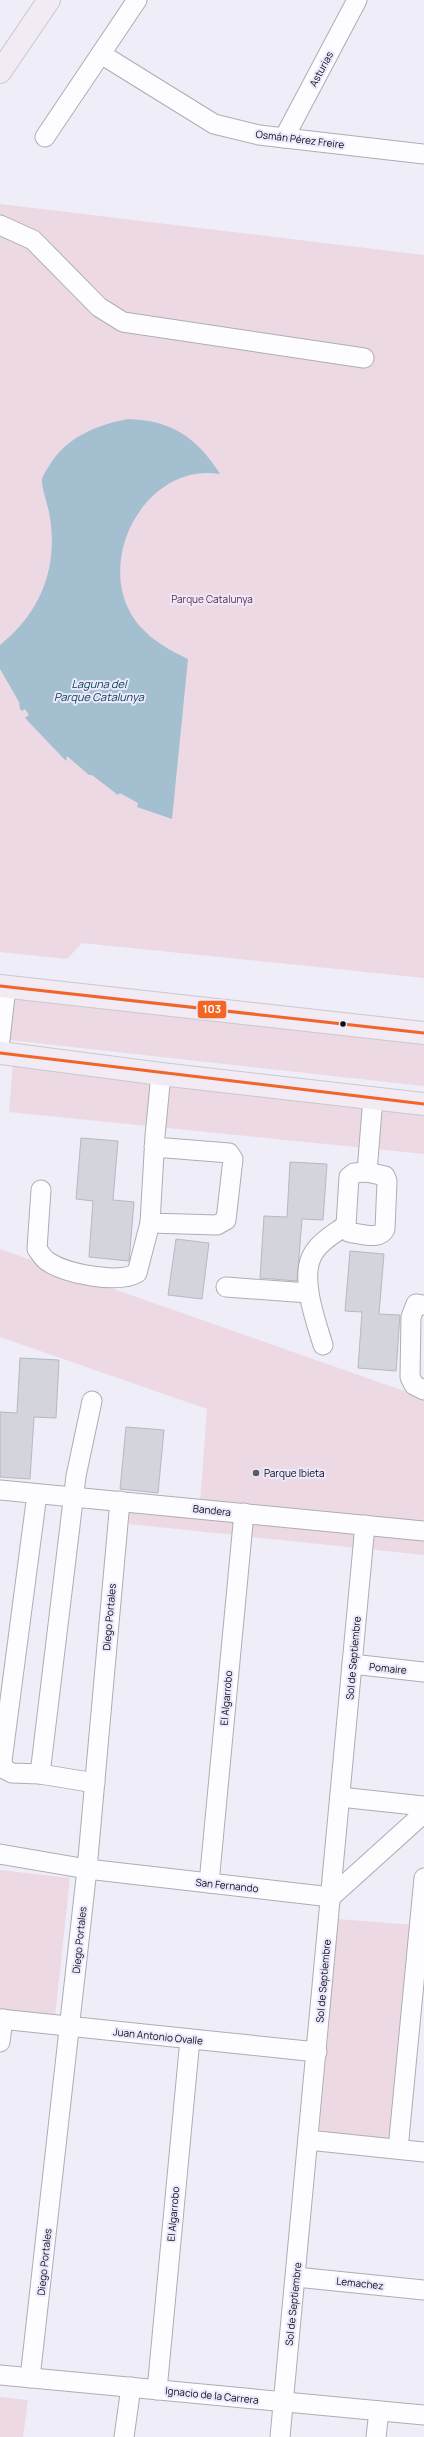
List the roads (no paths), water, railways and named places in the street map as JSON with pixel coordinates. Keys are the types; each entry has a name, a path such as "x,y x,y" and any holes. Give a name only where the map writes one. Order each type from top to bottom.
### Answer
{"main road":[{"path":"0,72 49,0"},
{"path":"3,986 424,1033"},
{"path":"0,1053 161,1074 424,1104"}],"street":[{"path":"44,137 137,0"},
{"name":"Asturias","path":"284,138 357,0"},
{"name":"Osmán Pérez Freire","path":"101,54 214,124 259,135 424,154"},
{"path":"0,225 33,240 99,307 123,322 364,358"},
{"path":"0,1040 3,986"},
{"path":"41,1190 37,1249 46,1260 63,1269 115,1279 129,1278 137,1272 150,1223 154,1147 161,1074"},
{"path":"367,1172 373,1098"},
{"path":"150,1223 217,1225 226,1220 233,1159 229,1153 223,1151 154,1147"},
{"path":"367,1172 385,1176 387,1181 385,1229 383,1233 378,1236 349,1232 346,1225 349,1177 354,1173 367,1172"},
{"path":"323,1345 308,1292 311,1258 325,1239 346,1225"},
{"path":"226,1287 308,1292"},
{"path":"424,1305 416,1304 412,1317 410,1377 414,1385 424,1390"},
{"path":"40,1774 74,1497 92,1401"},
{"name":"Bandera","path":"0,1490 424,1531"},
{"path":"37,1494 2,1761 4,1769 12,1773 40,1774 94,1782"},
{"name":"Diego Portales","path":"30,2378 87,1869 120,1501"},
{"name":"El Algarrobo","path":"209,1883 244,1513"},
{"name":"Sol de Septiembre","path":"280,2437 365,1525"},
{"name":"Pomaire","path":"352,1664 424,1672"},
{"path":"340,1797 424,1806"},
{"path":"331,1897 424,1814"},
{"name":"San Fernando","path":"0,1854 87,1869 331,1897"},
{"path":"398,2149 424,1878"},
{"path":"0,2042 2,2019"},
{"name":"Juan Antonio Ovalle","path":"2,2019 316,2052"},
{"name":"El Algarrobo","path":"157,2390 190,2039"},
{"path":"308,2140 424,2152"},
{"name":"Lemachez","path":"296,2277 424,2290"},
{"name":"Ignacio de la Carrera","path":"0,2375 424,2415"},
{"path":"124,2437 131,2387"},
{"path":"376,2437 379,2411"}],"water":[{"name":"Laguna del Parque Catalunya","path":"128,419 157,423 170,427 181,433 202,450 220,474 196,474 174,481 155,494 140,511 128,532 122,554 120,578 125,601 130,612 150,636 168,649 188,659 172,819 137,807 138,803 120,793 118,795 92,775 89,775 67,756 66,761 25,718 29,715 25,709 22,711 20,709 19,702 0,669 0,645 26,619 36,604 43,589 48,572 52,537 49,514 42,483 44,474 56,456 73,440 94,429"}],"place":[{"name":"Parque Ibieta","path":"256,1473"}],"park label":[{"name":"Parque Catalunya","path":"212,599"}]}
